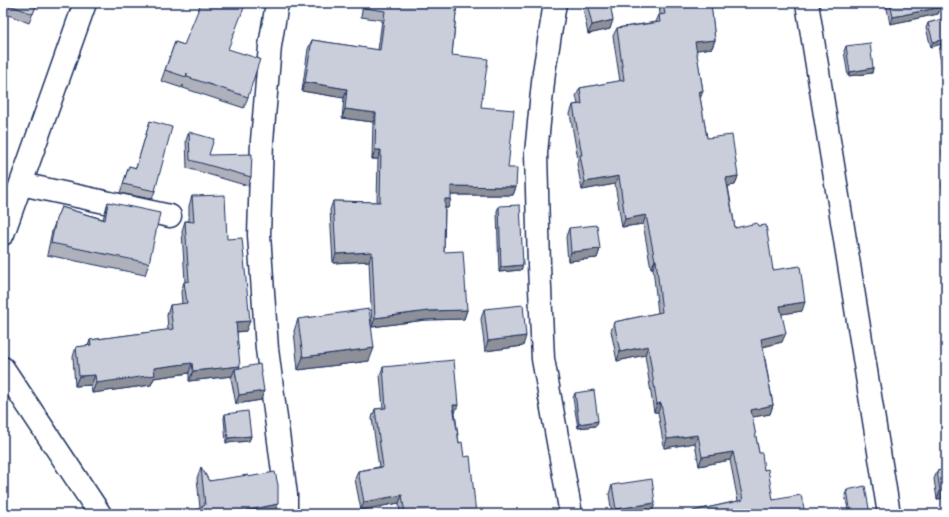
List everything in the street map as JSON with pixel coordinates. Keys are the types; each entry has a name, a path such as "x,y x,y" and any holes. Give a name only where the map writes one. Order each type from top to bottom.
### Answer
{"street":[{"path":"3,234 85,3"},
{"path":"277,3 269,54 262,141 260,235 267,349 286,495 286,514"},
{"path":"555,3 544,72 536,153 538,265 543,359 571,514"},
{"path":"807,3 889,514"},
{"path":"21,184 170,216"},
{"path":"3,368 100,514"}],"building":[{"path":"4,3 37,3 33,14"},
{"path":"201,3 240,3 245,5 228,49 260,59 248,97 187,77 187,73 186,77 165,70 175,42 184,45"},
{"path":"365,3 457,3 452,55 488,59 481,107 514,110 508,168 517,168 516,187 451,186 451,199 445,199 444,252 463,251 467,310 428,311 375,318 372,252 336,254 333,201 380,202 381,150 375,150 376,113 345,109 347,89 305,82 312,40 380,50 385,11 364,8"},
{"path":"587,3 610,3 613,20 592,25"},
{"path":"663,3 711,3 715,40 695,42 703,91 699,91 707,138 732,135 738,176 726,178 735,228 757,223 758,226 766,225 773,270 800,266 805,302 780,306 786,333 761,339 773,405 751,410 759,453 762,453 764,470 768,469 773,500 801,495 805,514 693,514 693,511 743,500 733,452 702,457 698,435 667,439 661,403 657,404 648,346 620,352 614,322 662,312 656,260 646,215 625,219 619,176 585,182 573,105 582,104 580,88 624,80 617,28 660,22 659,15 665,14"},
{"path":"890,3 940,3 941,7 893,17"},
{"path":"946,18 946,39 933,42 928,23"},
{"path":"946,41 946,67 941,43"},
{"path":"870,43 873,68 850,72 846,46"},
{"path":"150,121 172,127 155,191 123,184 129,166 136,168"},
{"path":"189,132 214,139 209,155 252,154 251,177 190,160"},
{"path":"225,195 227,239 242,238 250,321 236,322 240,366 193,371 192,363 154,368 155,375 96,383 95,375 79,376 76,347 91,345 90,340 173,329 170,305 187,303 184,282 189,281 185,221 194,222 192,196"},
{"path":"108,202 160,213 149,263 51,243 56,219 61,207 105,220"},
{"path":"520,205 523,265 501,267 499,206"},
{"path":"597,225 600,249 571,252 569,228"},
{"path":"523,305 526,336 488,341 484,309"},
{"path":"369,309 374,348 303,357 298,319"},
{"path":"454,360 458,405 453,405 459,443 462,442 464,457 470,456 476,514 405,514 402,495 364,502 358,471 383,467 375,409 386,408 383,367"},
{"path":"260,364 264,391 239,395 235,369"},
{"path":"594,390 598,421 579,424 575,393"},
{"path":"248,411 251,436 228,438 225,414"},
{"path":"201,467 209,481 248,475 248,477 275,472 278,485 278,504 230,514 190,514 205,505"},
{"path":"946,469 946,490 940,491 937,471"},
{"path":"652,479 655,503 616,509 612,485"},
{"path":"865,486 870,514 851,514 847,490"}]}
